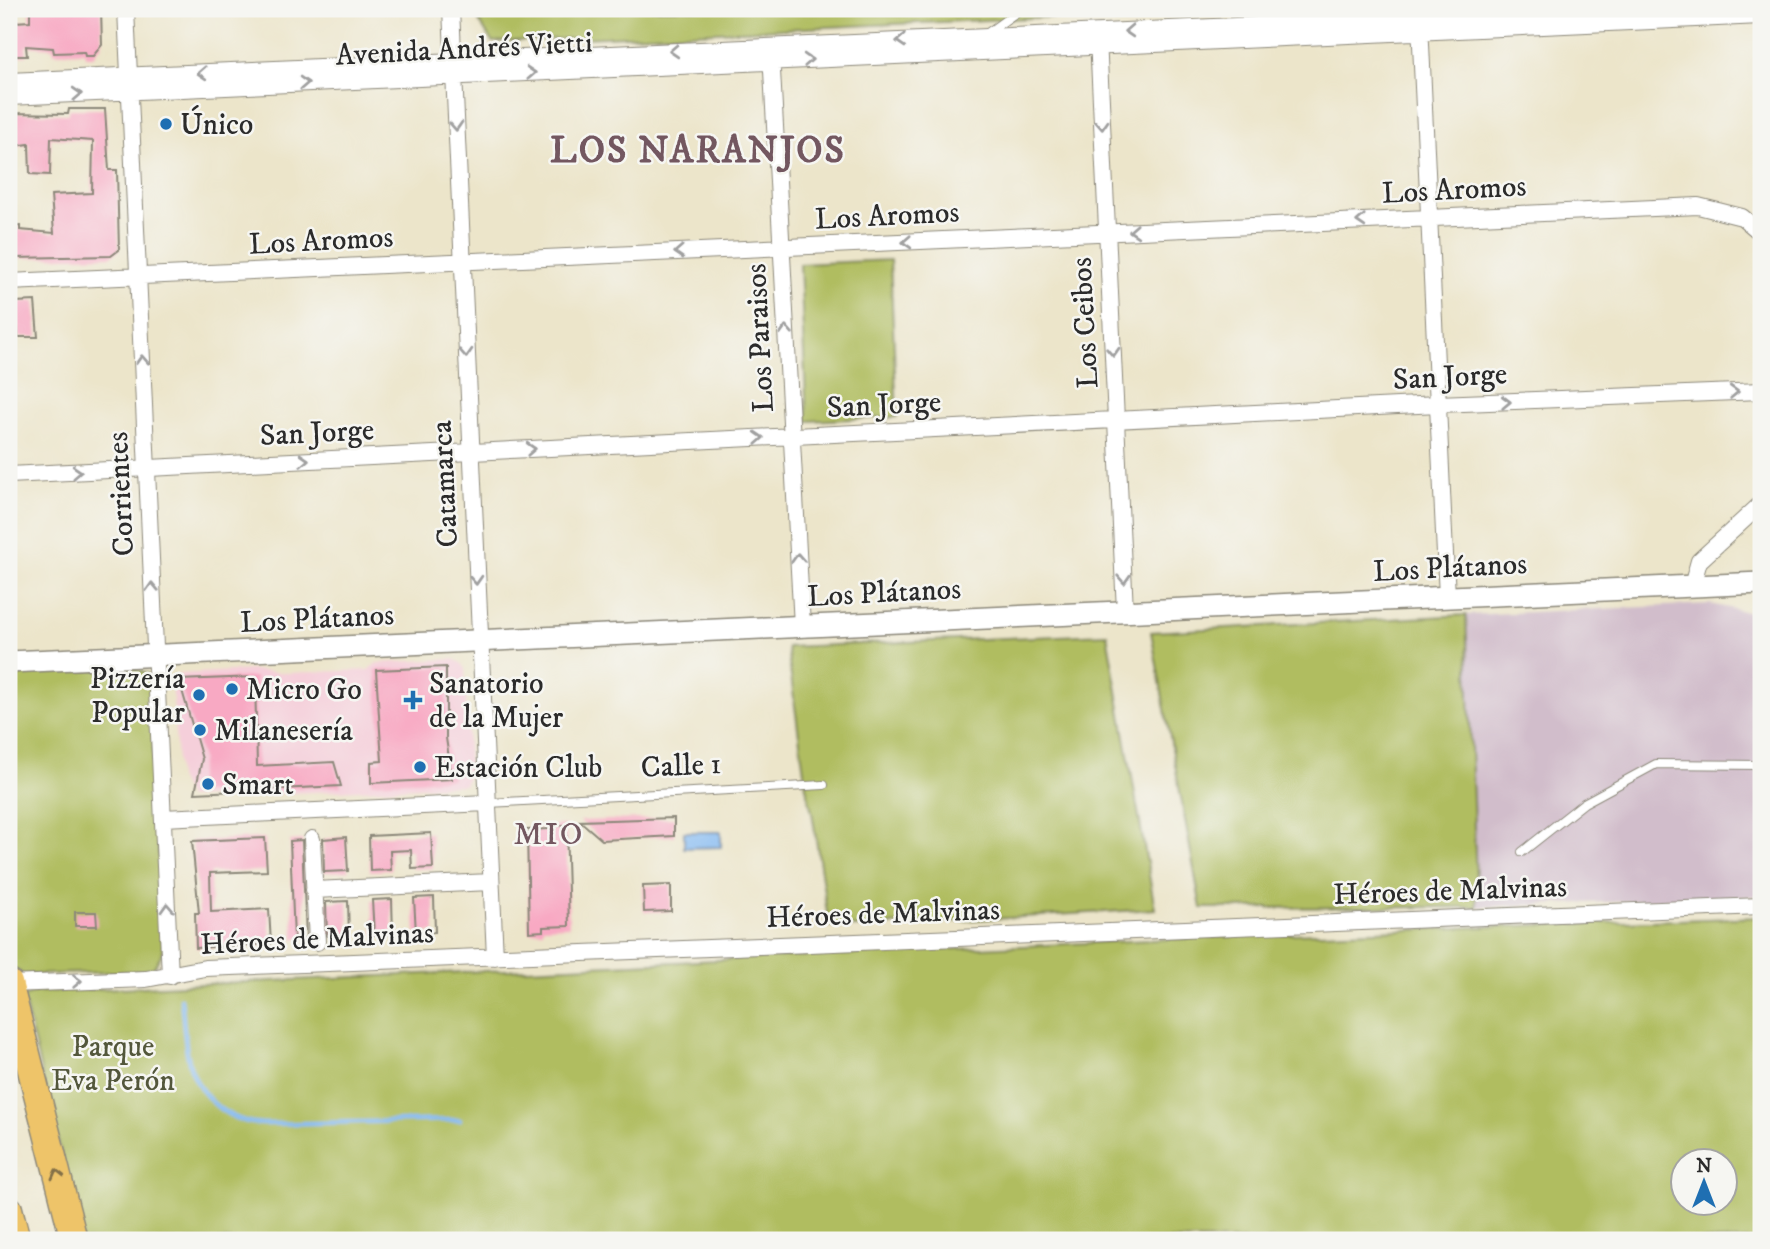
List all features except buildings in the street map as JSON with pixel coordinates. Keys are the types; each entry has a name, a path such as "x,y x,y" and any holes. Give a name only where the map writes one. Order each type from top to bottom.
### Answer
{"main road":[{"path":"9,983 74,1240"},
{"path":"9,1209 17,1240"}],"street":[{"name":"Corrientes","path":"126,9 170,976"},
{"name":"Catamarca","path":"451,9 495,957"},
{"name":"Avenida Andrés Vietti","path":"1420,25 1613,9"},
{"name":"Avenida Andrés Vietti","path":"9,97 130,84 771,54 1420,25 1761,16"},
{"path":"1420,25 1447,597"},
{"name":"Los Ceibos","path":"1098,39 1125,611"},
{"name":"Los Paraisos","path":"771,54 802,626"},
{"name":"Avenida Andrés Vietti","path":"9,81 130,84"},
{"name":"Los Aromos","path":"9,282 1698,206 1742,217 1761,233"},
{"name":"San Jorge","path":"9,475 1438,404 1761,391"},
{"path":"1692,586 1699,561 1761,504"},
{"name":"Los Plátanos","path":"9,662 1761,583"},
{"name":"Calle 1","path":"163,818 487,803"},
{"path":"312,839 317,942"},
{"path":"314,890 491,882"},
{"name":"Héroes de Malvinas","path":"9,983 170,976 205,968 1761,906"}],"lane":[{"path":"981,45 1021,9"},
{"path":"1522,852 1584,803 1656,764 1761,765"},
{"name":"Calle 1","path":"487,803 824,785"}],"shaded area":[{"path":"1710,604 1747,612 1761,612 1761,896 1477,907 1466,615"},
{"path":"453,659 465,669 469,775 464,785 188,798 178,778 172,681 178,674 252,670 288,673 368,670 377,663"}],"green space":[{"path":"476,9 1234,9 492,42 476,16"},
{"path":"890,260 897,417 807,421 800,264"},
{"path":"1466,615 1477,907 1201,908 1151,632"},
{"path":"1107,634 1155,909 858,927 829,926 787,647"},
{"name":"Parque Eva Perón","path":"131,668 147,673 150,680 163,952 154,967 148,971 24,975 10,966 9,962 9,674"},
{"path":"1761,917 1761,1240 82,1240 23,997 35,992 1236,936"}],"water":[{"path":"684,832 721,832 721,847 684,848"}],"waterway":[{"path":"181,999 191,1069 210,1100 229,1115 264,1124 460,1120"}],"place":[{"name":"Único","path":"166,124"},
{"name":"Micro Go","path":"232,689"},
{"name":"Pizzería Popular","path":"199,695"},
{"name":"Sanatorio de la Mujer","path":"413,700"},
{"name":"Milanesería","path":"200,730"},
{"name":"Estación Club","path":"420,767"},
{"name":"Smart","path":"208,784"}],"district":[{"name":"LOS NARANJOS","path":"698,149"},
{"name":"MIO","path":"549,833"}]}
